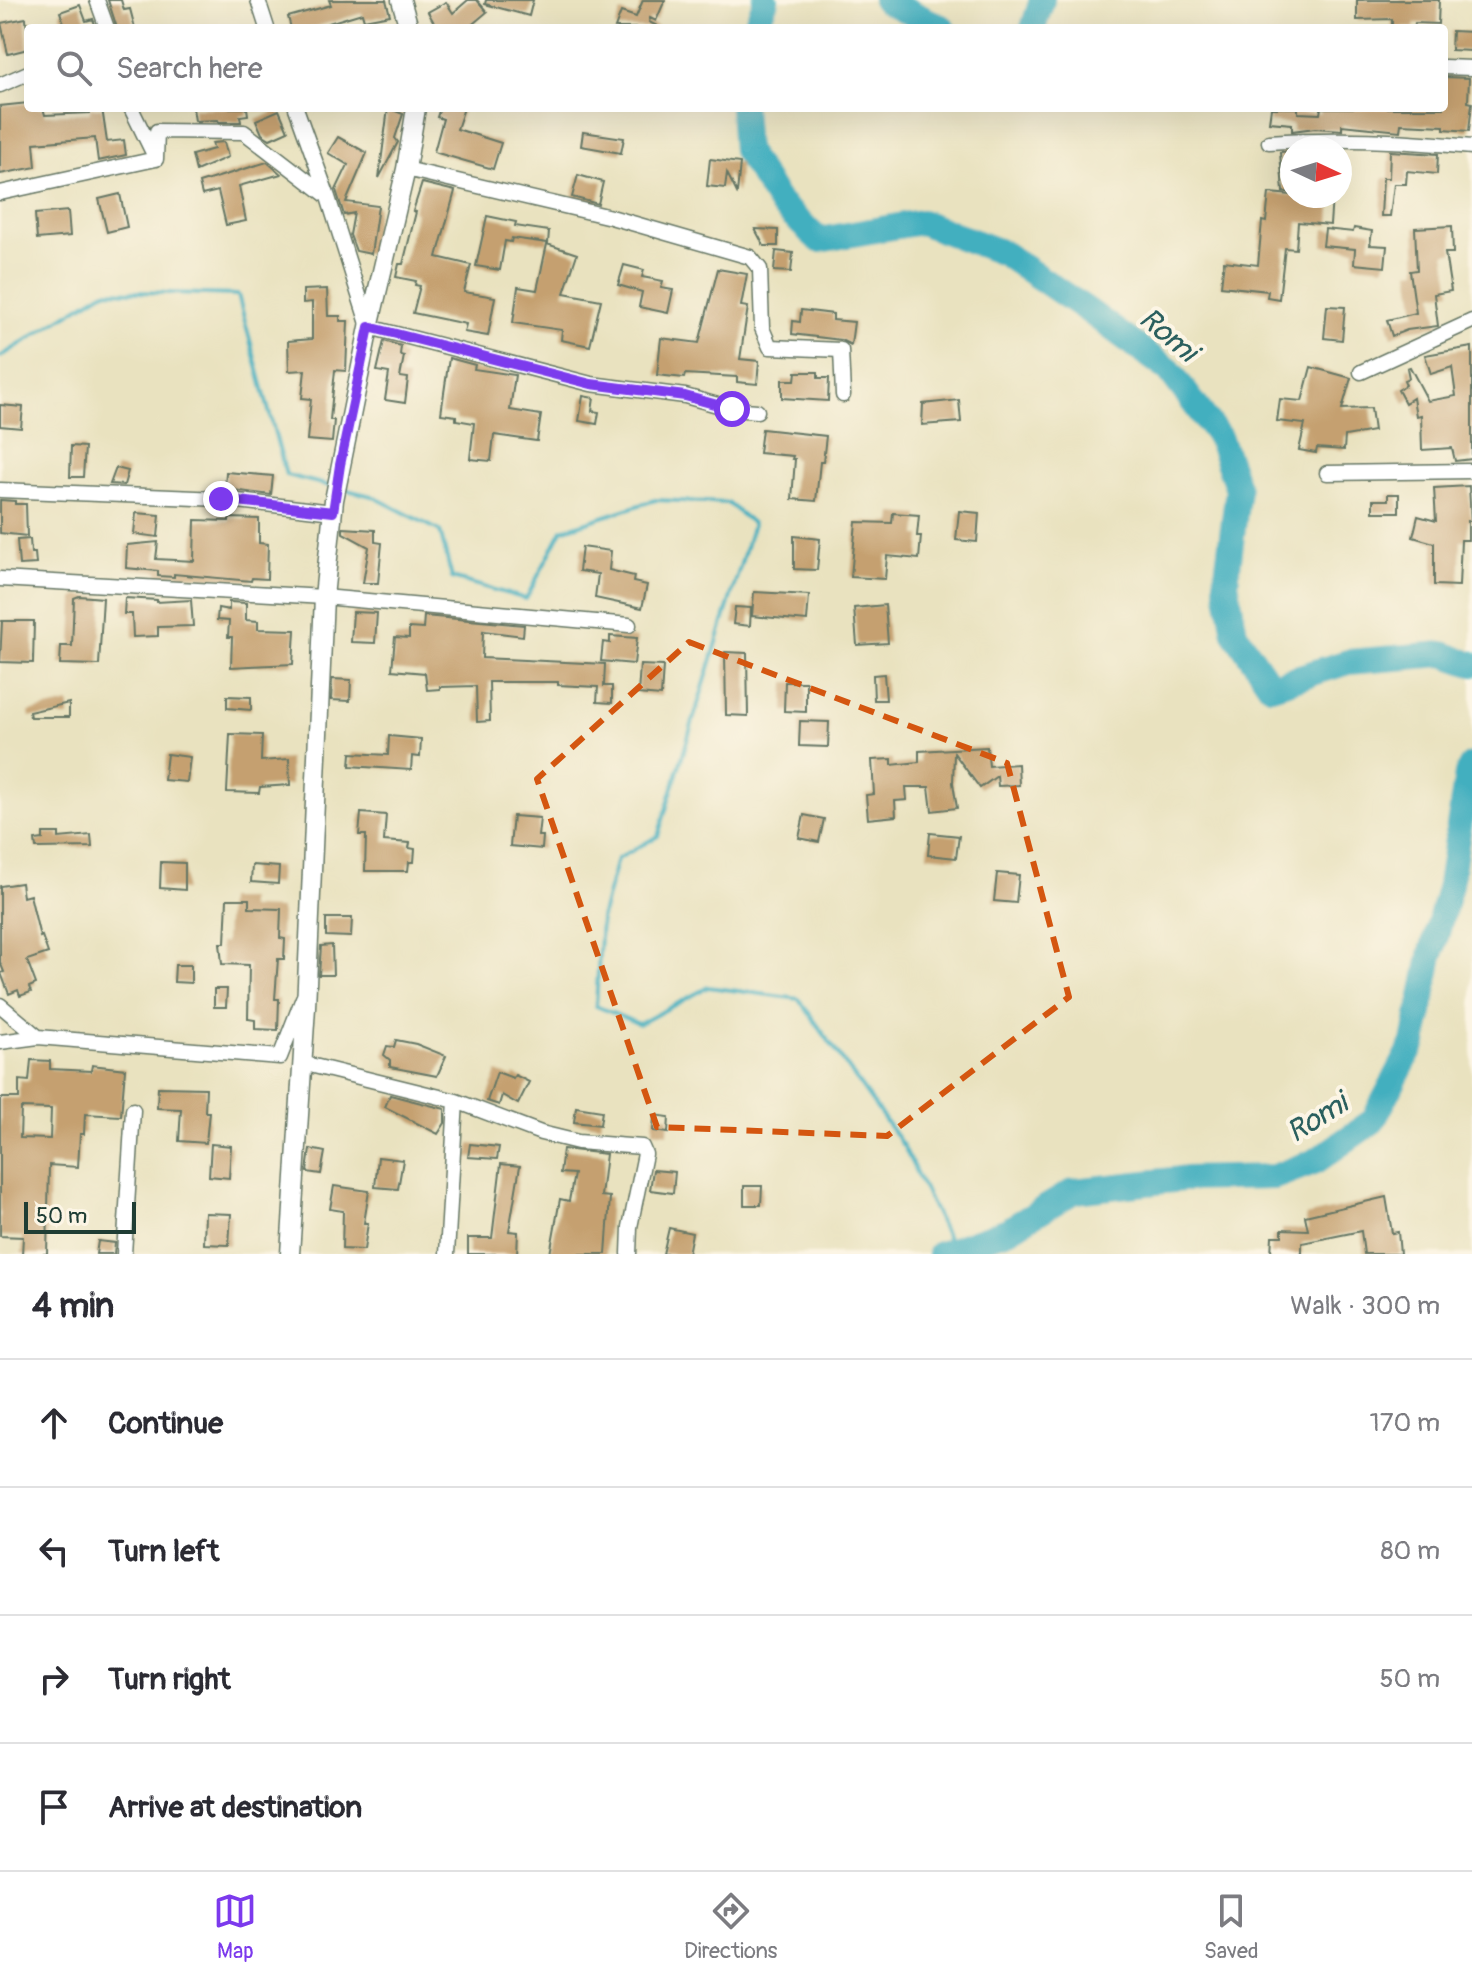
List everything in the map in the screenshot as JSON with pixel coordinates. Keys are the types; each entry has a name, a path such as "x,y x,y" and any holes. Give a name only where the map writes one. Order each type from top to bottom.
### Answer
{"street":[{"path":"97,0 106,24"},
{"path":"258,0 266,24"},
{"path":"401,0 408,24"},
{"path":"1448,67 1472,68"},
{"path":"0,85 24,75"},
{"path":"133,112 156,159"},
{"path":"297,112 369,327"},
{"path":"290,1254 324,597 333,506 369,327 406,169 415,112"},
{"path":"156,159 157,131 244,132 328,197"},
{"path":"1269,142 1371,138 1472,147"},
{"path":"0,193 156,159"},
{"path":"406,169 611,217 750,257 760,269 762,328 770,347 841,350 843,395"},
{"path":"1361,372 1472,321"},
{"path":"369,327 591,384 685,396 732,409 757,411"},
{"path":"1327,473 1472,471"},
{"path":"0,490 333,506"},
{"path":"0,579 324,597 629,625"},
{"path":"0,1042 38,1037 280,1057 306,991"},
{"path":"0,1005 38,1037"},
{"path":"302,1063 456,1101 541,1133 578,1142 642,1147 645,1154 630,1227 629,1254"},
{"path":"447,1254 456,1101"},
{"path":"124,1254 133,1110"}],"highlighted area":[{"path":"689,642 1007,763 1069,997 887,1136 657,1127 537,779"}],"building":[{"path":"108,0 121,0 124,10 130,9 134,24 116,24"},
{"path":"329,0 386,0 390,15 364,20 362,13 325,24 290,24 288,17 331,5"},
{"path":"468,0 477,0 487,12 473,24 435,24 428,12 446,2 453,13"},
{"path":"486,0 533,0 529,16 485,4"},
{"path":"643,0 665,0 656,21 650,18 649,22 653,24 616,24 621,12 636,17"},
{"path":"1357,0 1439,0 1438,24 1392,24 1392,19 1357,20"},
{"path":"80,5 86,21 93,19 95,24 64,24 60,12"},
{"path":"26,18 24,50 8,54 1,23"},
{"path":"1452,31 1472,32 1472,51 1451,50"},
{"path":"1448,77 1469,78 1468,102 1472,103 1469,131 1444,129 1444,126 1401,124 1400,131 1342,125 1342,130 1315,128 1292,131 1292,124 1269,122 1270,112 1448,112"},
{"path":"24,103 24,112 44,112 45,115 103,112 107,142 124,140 126,155 98,161 95,138 34,143 36,167 0,174 0,106"},
{"path":"194,112 248,112 248,115 240,116 241,122 195,121"},
{"path":"280,112 288,131 270,139 262,134 256,120"},
{"path":"387,112 398,112 403,114 395,138 398,142 379,178"},
{"path":"439,112 463,112 457,129 501,143 493,169 434,152 443,119 437,117"},
{"path":"583,132 624,138 621,153 581,146"},
{"path":"338,137 367,153 346,202 378,206 371,254 356,251 350,235 354,213 344,215 336,190 348,165 328,153"},
{"path":"224,142 228,157 196,171 192,155 214,149 212,143"},
{"path":"1390,151 1438,154 1437,174 1407,171 1406,184 1394,184 1390,216 1381,216 1383,178 1389,178"},
{"path":"710,159 740,163 737,193 727,173 725,188 707,186"},
{"path":"267,162 281,174 239,186 246,221 226,225 218,191 202,195 199,183"},
{"path":"578,175 603,182 598,204 572,197"},
{"path":"422,183 455,191 437,257 471,265 464,292 495,297 488,336 464,332 466,324 413,313 420,286 415,285 416,281 396,277 399,264 403,264"},
{"path":"1269,193 1280,194 1280,208 1331,208 1330,225 1298,222 1296,249 1285,248 1279,299 1267,297 1268,291 1221,286 1224,261 1258,265 1262,221 1266,222"},
{"path":"120,194 127,227 107,232 99,199"},
{"path":"68,211 70,236 37,239 35,214"},
{"path":"487,216 516,222 515,226 549,231 548,243 512,238 511,242 505,241 500,270 476,266"},
{"path":"1452,226 1453,253 1445,253 1451,291 1434,294 1438,326 1407,330 1392,336 1387,320 1416,313 1410,271 1417,270 1415,228"},
{"path":"1354,228 1372,231 1370,245 1387,246 1385,267 1354,264 1355,249 1323,246 1325,229 1353,232"},
{"path":"755,229 778,230 778,246 764,246"},
{"path":"547,244 577,254 564,293 601,300 590,346 561,340 562,330 513,323 518,287 537,290"},
{"path":"776,251 793,253 791,272 774,271"},
{"path":"624,265 644,270 642,277 663,281 661,288 673,290 668,313 639,307 642,292 618,285"},
{"path":"718,269 747,274 741,306 748,307 740,359 759,361 757,384 737,382 737,377 657,375 661,338 699,343"},
{"path":"327,289 328,316 340,316 340,321 348,321 346,371 335,370 330,420 334,420 332,442 307,440 311,399 302,398 305,370 289,371 288,341 312,339 312,302 303,303 303,290"},
{"path":"1327,306 1345,307 1342,340 1324,338"},
{"path":"801,310 833,314 833,320 854,322 851,345 841,340 792,334 793,321 800,322"},
{"path":"384,341 401,346 400,355 404,356 400,377 408,378 405,403 385,400 389,373 377,371"},
{"path":"1472,347 1472,459 1455,461 1452,448 1422,450 1421,415 1416,416 1413,398 1405,403 1398,390 1406,385 1404,380 1409,378 1407,368 1410,367 1428,401 1456,396 1452,367 1431,374 1425,355"},
{"path":"449,358 475,365 474,369 515,375 510,410 541,415 537,441 494,435 491,461 470,459 474,423 441,414"},
{"path":"1311,367 1351,378 1342,409 1371,408 1374,431 1345,436 1344,450 1317,448 1316,453 1299,450 1305,424 1277,421 1280,399 1302,401"},
{"path":"796,372 818,372 818,378 829,378 828,401 782,398 782,380 795,380"},
{"path":"583,396 594,398 592,411 599,412 597,424 579,421"},
{"path":"959,400 961,422 922,425 923,404"},
{"path":"0,405 23,407 21,428 0,426"},
{"path":"762,429 826,436 816,501 792,499 795,459 792,459 793,456 759,453"},
{"path":"71,446 85,447 83,477 70,477"},
{"path":"116,468 128,471 124,485 110,484"},
{"path":"226,472 273,476 271,495 225,489"},
{"path":"1469,486 1471,521 1468,521 1468,540 1461,540 1459,586 1434,585 1434,543 1413,537 1418,516 1436,521 1434,488"},
{"path":"1388,494 1399,494 1399,512 1373,512 1373,500 1388,500"},
{"path":"0,500 26,504 27,536 0,533"},
{"path":"959,511 979,513 977,542 956,540"},
{"path":"136,513 160,515 158,537 134,534"},
{"path":"893,513 919,515 919,559 887,556 885,579 851,577 856,522 892,523"},
{"path":"229,518 259,519 259,543 268,544 267,579 252,578 251,581 174,574 174,577 158,576 158,571 126,568 127,545 158,542 156,559 194,561 195,520 229,521"},
{"path":"343,528 375,530 375,542 382,543 378,583 363,583 369,547 343,533"},
{"path":"794,536 820,539 817,570 794,569"},
{"path":"30,539 36,564 19,565 17,540"},
{"path":"582,547 611,551 609,570 634,576 633,582 647,585 642,608 595,598 598,574 579,571"},
{"path":"754,592 809,595 807,621 752,616"},
{"path":"74,598 103,598 99,665 60,664 61,646 72,646"},
{"path":"125,598 157,602 191,600 193,626 158,627 158,636 133,637 132,614 124,614"},
{"path":"229,602 246,603 246,620 258,621 258,629 295,630 293,664 231,667 229,621 217,620 218,608 229,610"},
{"path":"885,605 888,643 857,645 854,608"},
{"path":"735,607 751,608 750,626 733,624"},
{"path":"353,612 377,613 375,643 351,642"},
{"path":"424,616 524,625 523,636 483,631 482,658 605,664 604,686 612,686 612,703 597,702 598,687 558,685 558,682 489,682 490,721 477,722 476,686 427,690 425,673 392,670 395,637 409,638 409,628 423,629"},
{"path":"2,621 34,621 33,663 0,662"},
{"path":"610,636 637,638 634,664 601,661 603,642 610,643"},
{"path":"725,652 747,653 748,716 726,715"},
{"path":"640,665 663,666 661,696 638,694"},
{"path":"884,674 886,700 874,700 873,675"},
{"path":"332,679 351,680 350,701 331,700"},
{"path":"785,682 806,682 806,712 784,711"},
{"path":"227,696 251,697 251,710 227,708"},
{"path":"69,703 69,717 30,717 29,712"},
{"path":"800,721 829,722 828,747 799,746"},
{"path":"230,734 262,735 261,761 289,759 290,785 260,787 259,793 227,792"},
{"path":"389,736 421,739 420,757 412,756 411,770 350,766 351,753 388,755"},
{"path":"987,747 989,766 1018,764 1019,785 998,786 997,776 980,788 954,753 953,783 957,808 932,811 929,787 906,787 907,800 895,801 896,816 868,819 866,795 874,794 872,760 892,759 892,765 919,762 919,751"},
{"path":"167,754 190,757 187,782 164,780"},
{"path":"361,813 386,815 384,841 410,843 409,848 415,849 414,862 409,862 408,871 365,871 366,835 359,835"},
{"path":"804,815 824,819 819,842 799,838"},
{"path":"513,816 540,818 538,836 543,836 542,849 510,846"},
{"path":"43,833 59,833 59,838 91,835 92,847 36,848 35,840 43,839"},
{"path":"930,833 959,836 956,858 928,855"},
{"path":"161,862 185,863 185,890 160,888"},
{"path":"252,865 279,867 278,884 251,882"},
{"path":"997,873 1019,875 1016,903 994,901"},
{"path":"21,883 23,897 30,895 40,937 48,953 27,960 36,984 29,987 31,992 20,996 18,990 9,994 1,973 4,972 0,962 0,886"},
{"path":"227,899 249,899 249,908 281,909 280,938 285,939 284,959 278,959 275,999 279,999 278,1030 255,1029 255,1020 248,1019 249,965 222,964 220,943 225,943"},
{"path":"326,918 352,918 351,937 326,936"},
{"path":"332,945 333,975 319,975 321,946"},
{"path":"175,965 191,965 191,983 174,982"},
{"path":"214,989 227,989 226,1007 214,1007"},
{"path":"396,1040 446,1056 437,1076 390,1067 390,1060 384,1055 387,1046 394,1047"},
{"path":"31,1060 50,1061 50,1069 91,1071 92,1065 125,1069 121,1116 85,1114 78,1167 49,1165 47,1254 22,1254 23,1237 0,1236 0,1098 19,1098 19,1080 29,1081","holes":["21,1108 51,1109 50,1139 20,1138"]},
{"path":"497,1072 513,1078 515,1075 529,1082 518,1104 502,1095 499,1105 487,1101"},
{"path":"158,1087 206,1088 205,1112 209,1112 206,1143 179,1141 181,1109 157,1108"},
{"path":"390,1095 445,1109 445,1123 438,1134 385,1107"},
{"path":"576,1107 602,1111 600,1125 574,1122"},
{"path":"654,1115 669,1117 668,1133 653,1131"},
{"path":"211,1144 231,1146 229,1178 209,1176"},
{"path":"470,1144 499,1147 497,1159 468,1157"},
{"path":"310,1149 325,1152 321,1174 307,1172"},
{"path":"563,1149 606,1154 601,1196 610,1197 606,1254 550,1254 560,1199 569,1201 574,1174 560,1173"},
{"path":"378,1157 403,1160 398,1189 375,1187"},
{"path":"501,1164 520,1166 509,1231 518,1232 517,1254 468,1254 468,1238 492,1238"},
{"path":"653,1170 675,1172 673,1193 650,1190"},
{"path":"334,1186 369,1191 364,1250 342,1249 343,1211 330,1209"},
{"path":"744,1186 762,1186 761,1205 744,1205"},
{"path":"1386,1197 1392,1233 1398,1232 1400,1254 1364,1254 1361,1231 1302,1243 1302,1254 1271,1254 1272,1236 1282,1236 1282,1229 1308,1230 1305,1216"},
{"path":"205,1213 231,1214 229,1245 204,1244"},
{"path":"669,1228 692,1233 688,1254 663,1254"},
{"path":"98,1241 115,1243 114,1254 96,1254"}],"waterway":[{"name":"Romi","path":"757,24 766,0"},
{"name":"Romi","path":"885,0 935,24"},
{"name":"Romi","path":"1034,24 1042,0"},
{"name":"Romi","path":"742,112 745,150 780,204 819,240 921,222 1003,253 1169,370 1219,437 1238,489 1226,582 1235,633 1271,686 1348,662 1443,654 1472,664"},
{"path":"0,357 105,291 238,295 286,475 330,486"},
{"path":"343,489 372,496 440,531 452,578 526,599 562,530 655,500 728,503 753,524 658,836 617,859 601,918 596,1006 639,1024 708,987 799,999 904,1147 952,1248"},
{"name":"Romi","path":"940,1254 1008,1230 1074,1191 1182,1179 1274,1177 1316,1161 1373,1121 1414,1043 1431,955 1450,885 1467,774 1472,765"}],"route":[{"path":"221,499 333,512 369,327 591,384 685,396 732,409"}]}
